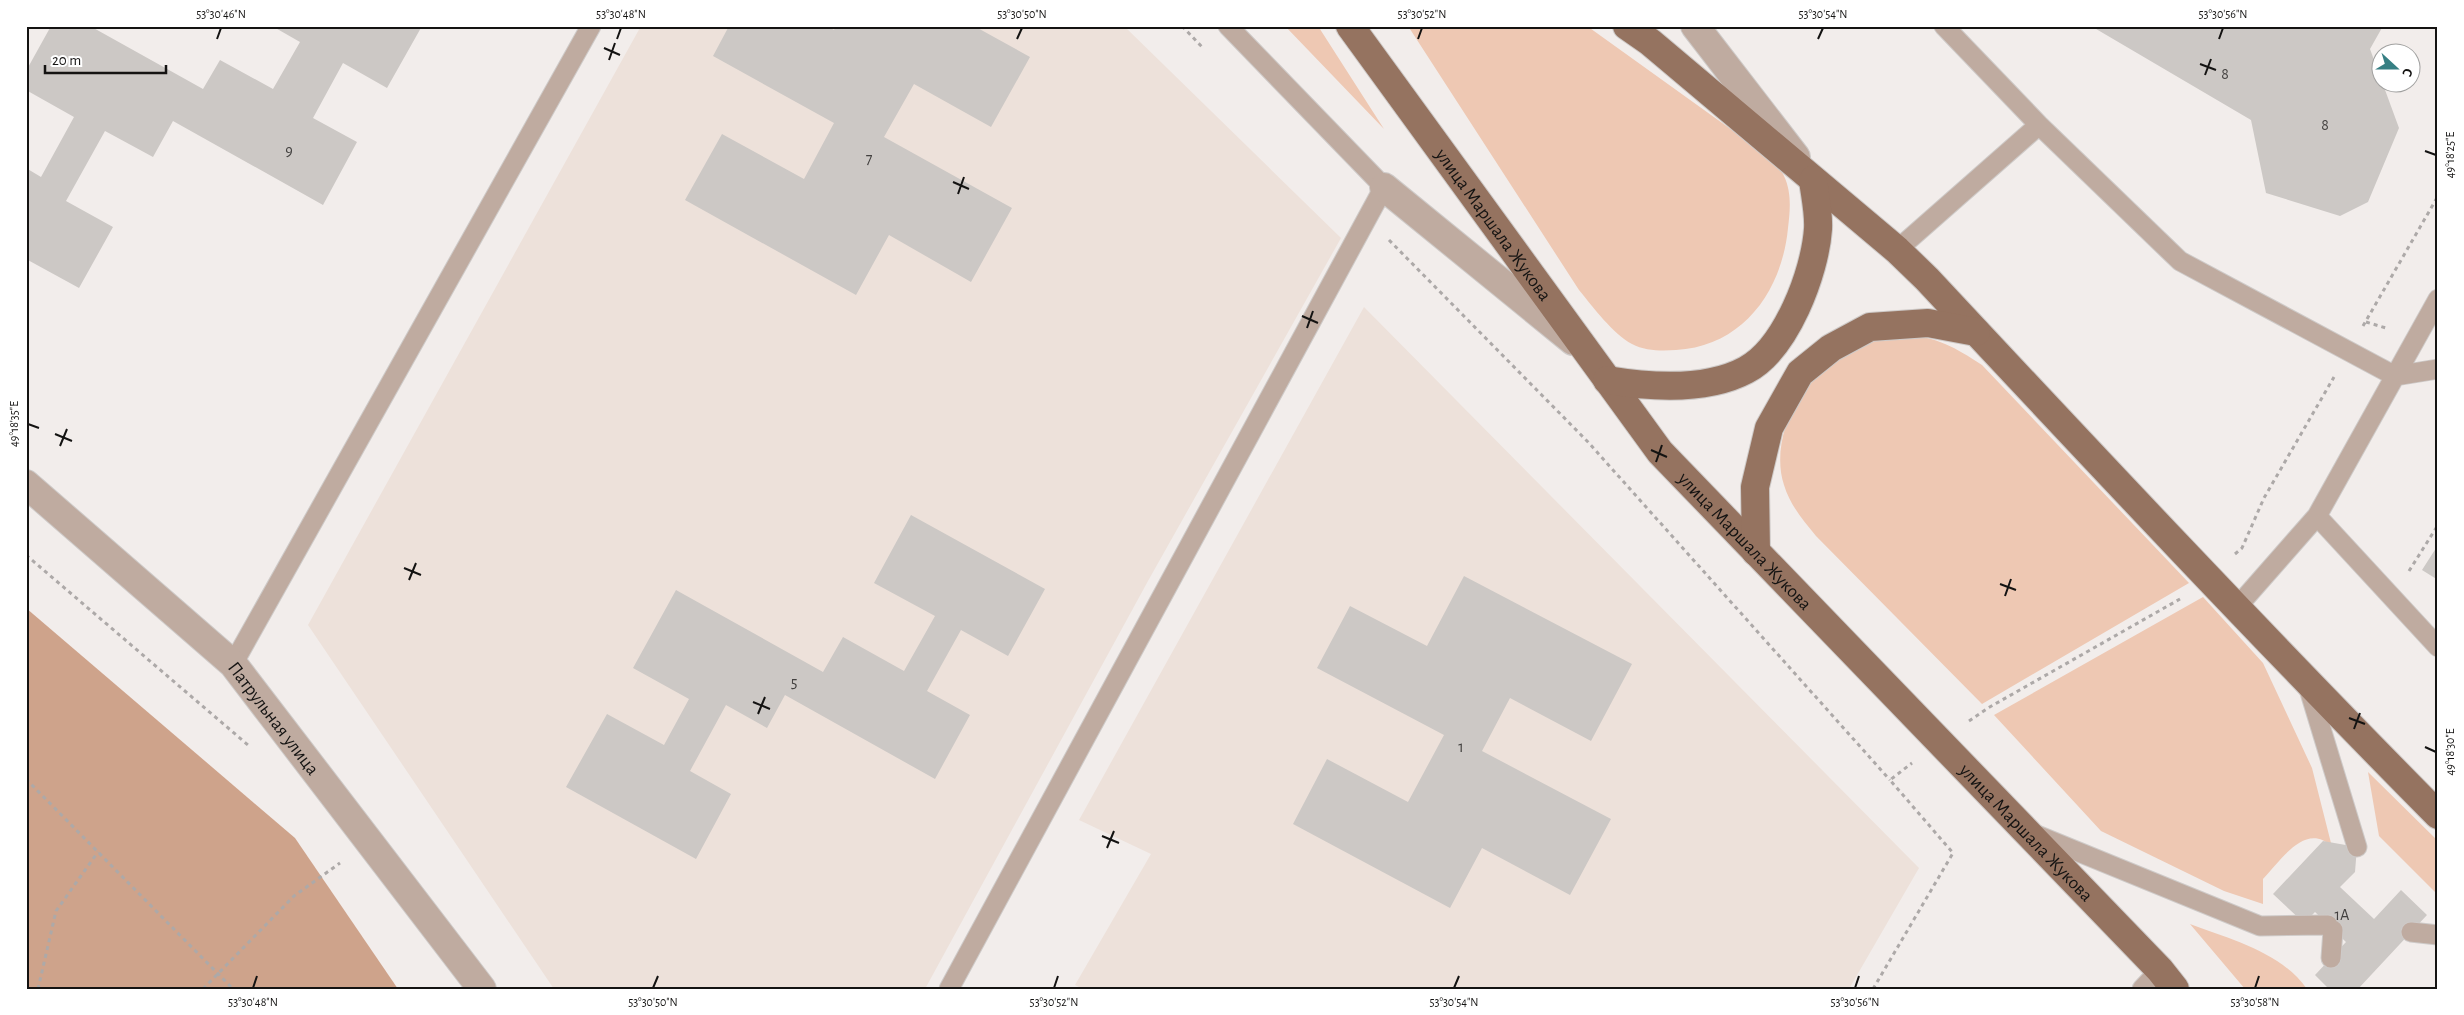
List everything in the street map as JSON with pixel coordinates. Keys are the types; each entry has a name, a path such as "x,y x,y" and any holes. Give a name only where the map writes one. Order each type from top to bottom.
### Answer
{"main road":[{"name":"улица Маршала Жукова","path":"1350,26 1660,452 2024,830 2159,982"},
{"path":"1627,26 1650,42 1897,250 2258,627 2307,683 2438,815"},
{"path":"1607,380 1649,386 1706,382 1746,370 1776,345 1806,288 1818,229 1813,180"},
{"path":"1756,552 1755,487 1769,428 1800,373 1831,348 1870,327 1928,323 1976,332"}],"street":[{"path":"1695,26 1813,180"},
{"path":"1384,187 1586,351"},
{"name":"Патрульная улица","path":"26,484 233,664 482,989"}],"lane":[{"path":"233,664 592,26"},
{"path":"949,989 1384,187 1228,26"},
{"path":"1944,26 2039,125 2180,260 2395,376 2438,369"},
{"path":"1897,250 2039,125"},
{"path":"2237,607 2318,516 2438,299"},
{"path":"2318,516 2438,647"},
{"path":"2307,683 2357,847"},
{"path":"2024,830 2260,926 2330,927 2331,958"},
{"path":"2411,932 2438,935"}],"path":[{"path":"1182,26 1210,55"},
{"path":"1890,780 1988,708 2193,592 2242,548 2264,498 2438,196"},
{"path":"1368,218 1588,442 1890,780 1952,853 1873,989"},
{"path":"2393,597 2438,525"},
{"path":"26,555 250,746"},
{"path":"26,779 233,989"},
{"path":"38,989 56,911 98,852"},
{"path":"203,989 294,896 346,858"}],"shaded area":[{"path":"641,26 1124,26 1341,238 1148,581 925,989 554,989 308,625"},
{"path":"1285,26 1318,26 1384,129"},
{"path":"1408,26 1587,26 1764,153 1783,173 1787,182 1790,209 1784,251 1777,273 1768,293 1755,311 1739,326 1721,338 1700,346 1676,350 1659,350 1637,346 1625,340 1604,320 1579,290"},
{"path":"1364,307 1919,868 1849,989 1083,989 1075,985 1151,854 1079,820"},
{"path":"1905,334 1946,344 1982,365 2189,583 1982,704 1816,536 1793,506 1784,485 1780,466 1781,446 1794,406 1805,387 1818,371 1834,357 1850,348"},
{"path":"2203,597 2263,663 2312,768 2332,847 2322,840 2313,838 2294,846 2263,879 2263,904 2224,891 2101,831 1994,715"},
{"path":"26,608 295,838 398,989 26,989"},
{"path":"2368,772 2438,841 2438,895 2379,836"},
{"path":"2190,924 2238,941 2269,956 2296,976 2307,989 2245,989"}],"building":[{"path":"51,26 90,26 203,89 220,60 273,89 300,42 272,26 422,26 387,88 343,63 313,118 357,142 323,205 173,121 153,157 105,131 66,201 113,227 79,288 26,259 26,168 41,177 74,117 26,90 26,71"},
{"path":"729,26 827,26 834,30 836,26 974,26 1030,57 991,127 914,84 884,137 1012,208 971,282 889,235 856,295 685,200 722,134 804,179 834,123 713,56"},
{"path":"2091,26 2383,26 2374,42 2372,42 2370,49 2372,54 2372,92 2386,92 2399,128 2368,202 2340,216 2266,193 2251,120"},
{"path":"911,515 1045,589 1008,656 961,630 927,691 970,715 935,779 785,695 767,728 726,705 690,771 731,794 696,859 566,787 607,714 664,745 689,699 633,668 676,590 823,672 843,637 904,671 935,616 874,583"},
{"path":"2438,545 2438,580 2422,570"},
{"path":"1464,576 1632,664 1591,741 1510,698 1482,751 1611,819 1570,895 1482,848 1450,908 1293,824 1327,759 1408,802 1444,735 1317,668 1350,606 1427,646"},
{"path":"2323,841 2357,847 2355,872 2340,887 2374,919 2401,890 2427,915 2358,989 2329,989 2315,975 2346,942 2315,912 2304,923 2273,894"}]}
